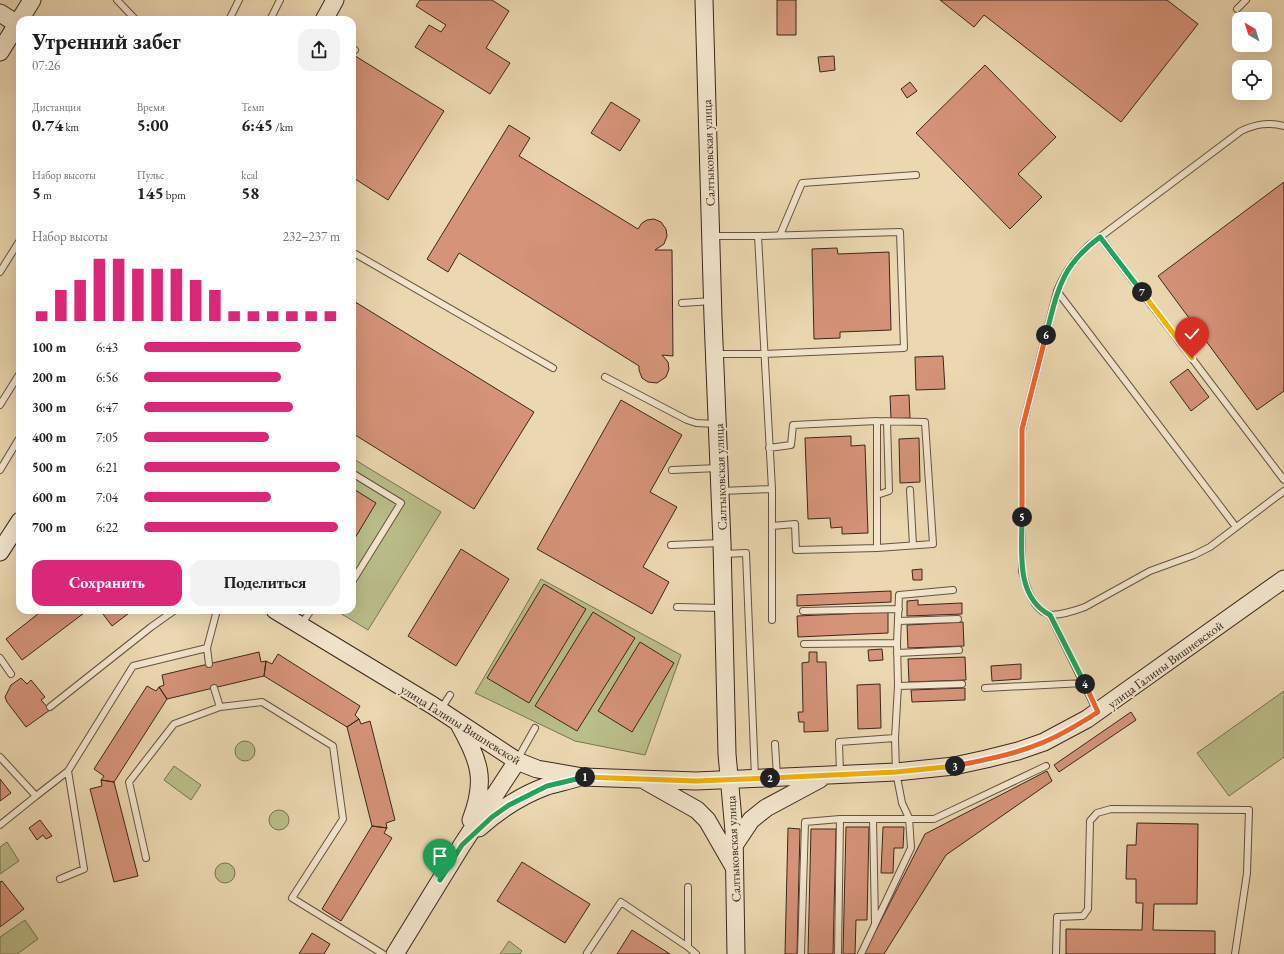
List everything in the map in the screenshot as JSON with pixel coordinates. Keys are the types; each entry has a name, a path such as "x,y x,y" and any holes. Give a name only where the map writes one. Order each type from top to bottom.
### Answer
{"street":[{"path":"22,16 32,0"},
{"path":"326,16 335,0"},
{"name":"Салтыковская улица","path":"704,0 713,301 723,549 727,754 735,844 736,954"},
{"path":"0,13 16,23"},
{"path":"0,52 16,26"},
{"path":"0,552 16,526"},
{"name":"улица Галины Вишневской","path":"282,614 458,722 517,760 538,769 582,777 696,781 730,780 896,772 954,766 1018,751 1044,742 1098,712 1284,579"},
{"path":"458,722 475,758 479,771 480,790 476,808 462,845"},
{"path":"395,954 462,845 517,760"},
{"path":"735,844 751,820 766,808 833,775"},
{"path":"462,845 492,817 509,805 547,786 582,777"},
{"path":"642,779 697,810 707,820 735,869"}],"lane":[{"path":"117,0 132,16"},
{"path":"231,16 239,0"},
{"path":"272,16 280,0"},
{"path":"1237,9 1246,0"},
{"path":"1284,126 1273,123 1262,124 1252,126 1241,131 1088,246 1073,261 1064,275 1057,291 1022,429 1022,571 1027,587 1032,599 1042,611 1050,615 1075,611 1150,571 1194,555 1210,547 1284,491"},
{"path":"780,235 802,183 916,175"},
{"path":"711,236 900,232 904,348 764,354 715,354"},
{"path":"758,236 772,489 772,620"},
{"path":"1100,237 1284,480"},
{"path":"0,272 16,246"},
{"path":"356,254 553,368"},
{"path":"1057,291 1236,527"},
{"path":"682,303 713,301"},
{"path":"605,377 687,420 696,423 718,424"},
{"path":"0,405 16,379"},
{"path":"769,448 791,446 793,425 876,421 925,422 933,544 877,548 796,550 795,524 772,526"},
{"path":"876,421 877,548"},
{"path":"877,495 889,490 887,421"},
{"path":"0,470 16,444"},
{"path":"672,470 719,468"},
{"path":"356,475 401,503 356,576"},
{"path":"720,491 772,489"},
{"path":"910,490 913,545"},
{"path":"671,545 723,549 746,553 755,779"},
{"path":"861,954 912,848 909,818 902,803 896,772 895,738 898,686 897,643 899,595 953,590"},
{"path":"678,607 723,608"},
{"path":"803,611 899,609"},
{"path":"50,707 169,614"},
{"path":"209,664 207,648 216,614"},
{"path":"301,626 308,614"},
{"path":"1050,615 1098,712"},
{"path":"898,621 958,619"},
{"path":"804,644 897,643"},
{"path":"0,825 68,771 133,666 207,648"},
{"path":"897,653 959,650"},
{"path":"0,658 11,674"},
{"path":"985,688 1084,683"},
{"path":"898,686 962,684"},
{"path":"214,688 220,707"},
{"path":"440,711 450,695"},
{"path":"146,858 129,782 174,724 220,707 262,702 333,746 343,819 292,898 383,954"},
{"path":"517,760 535,728"},
{"path":"833,775 839,742 895,738"},
{"path":"775,744 777,778"},
{"path":"0,757 36,796"},
{"path":"0,768 6,764"},
{"path":"801,954 805,822 873,818 934,819 1046,766"},
{"path":"60,879 84,868 68,771"},
{"path":"1056,954 1057,917 1084,916 1088,909 1090,821 1098,813 1111,809 1249,810 1247,873 1235,954"},
{"path":"873,818 875,924"},
{"path":"838,954 840,819"},
{"path":"688,887 688,947"},
{"path":"587,953 621,902 696,954"}],"green space":[{"path":"356,460 441,512 368,630 342,614 356,614"},
{"path":"541,579 681,655 645,755 575,741 475,693"},
{"path":"1284,691 1284,757 1229,796 1197,753"},
{"path":"245,741 252,744 255,751 252,758 245,761 238,758 235,751 238,744"},
{"path":"174,766 201,785 191,800 164,780"},
{"path":"279,810 286,813 289,820 286,827 279,830 272,827 269,820 272,813"},
{"path":"7,842 19,861 0,874 0,847"},
{"path":"225,863 232,866 235,873 232,880 225,883 218,880 215,873 218,866"},
{"path":"25,920 38,939 17,954 0,954 0,937"},
{"path":"509,941 522,951 520,954 500,954"}],"building":[{"path":"420,0 492,0 509,11 486,48 510,63 490,94 415,47 429,25 441,32 446,25 416,6"},
{"path":"777,0 796,0 796,35 777,35"},
{"path":"940,0 1167,0 1198,24 1121,122 984,15 974,27"},
{"path":"356,56 444,111 388,200 356,180"},
{"path":"834,56 835,70 820,72 818,57"},
{"path":"985,65 1056,137 1018,174 1042,197 1010,229 916,133"},
{"path":"910,82 917,91 907,98 901,89"},
{"path":"611,102 640,120 620,151 591,133"},
{"path":"509,125 530,138 519,156 638,229 642,223 647,220 654,219 661,222 666,229 667,236 664,244 655,250 672,250 673,356 662,355 668,362 669,369 666,377 657,383 648,382 642,378 639,366 459,253 448,272 427,259"},
{"path":"1284,182 1284,391 1257,410 1158,276"},
{"path":"837,248 838,254 889,252 891,330 840,332 840,338 814,339 812,249"},
{"path":"356,302 534,412 474,509 356,435"},
{"path":"943,356 945,389 916,390 915,357"},
{"path":"1188,369 1209,397 1191,411 1170,382"},
{"path":"909,395 910,418 891,419 890,396"},
{"path":"621,400 682,435 650,492 677,507 643,567 669,582 652,614 537,549"},
{"path":"851,436 851,446 865,445 868,533 842,534 842,527 831,528 830,518 808,519 805,438"},
{"path":"919,438 920,482 900,483 899,439"},
{"path":"356,490 376,503 356,536"},
{"path":"461,549 509,579 456,666 408,636"},
{"path":"922,569 922,580 913,580 912,570"},
{"path":"544,584 586,609 529,703 487,678"},
{"path":"891,591 891,602 797,606 797,595"},
{"path":"918,600 918,605 962,603 962,614 907,616 907,601"},
{"path":"593,612 635,638 577,731 535,706"},
{"path":"888,612 888,633 798,637 797,616"},
{"path":"38,614 83,614 22,660 6,639"},
{"path":"103,614 128,614 112,626"},
{"path":"963,622 964,646 908,648 907,625"},
{"path":"640,642 674,663 632,732 598,711"},
{"path":"882,649 883,660 869,661 868,650"},
{"path":"259,652 261,662 266,661 264,676 167,699 159,687 164,685 162,675"},
{"path":"809,652 817,652 817,662 826,662 828,731 804,732 804,722 799,722 798,712 803,712 802,663 809,662"},
{"path":"278,654 360,706 355,715 359,719 347,727 264,676 266,661 272,664"},
{"path":"965,657 966,680 909,682 908,659"},
{"path":"1021,664 1021,679 992,681 991,666"},
{"path":"21,678 27,684 31,680 45,697 41,700 50,710 26,727 7,702 5,697 11,685"},
{"path":"880,684 881,728 858,729 857,685"},
{"path":"147,686 156,691 159,687 167,699 114,782 101,780 104,776 94,769"},
{"path":"965,688 965,700 912,702 911,690"},
{"path":"1131,712 1136,720 1059,772 1054,765"},
{"path":"359,719 361,724 370,721 395,820 386,823 387,828 372,826 347,727"},
{"path":"1047,771 1052,781 946,855 884,954 864,954 925,834"},
{"path":"0,779 11,793 0,801"},
{"path":"101,780 114,782 138,876 114,882 90,789 102,786"},
{"path":"40,820 52,836 46,839 43,835 37,840 29,828"},
{"path":"1137,823 1198,824 1197,904 1154,904 1153,930 1215,931 1215,954 1066,954 1066,929 1142,930 1143,903 1136,903 1136,879 1126,879 1127,845 1136,845"},
{"path":"372,826 387,828 384,833 392,838 341,921 322,909"},
{"path":"846,827 869,827 867,920 856,920 855,954 843,954"},
{"path":"883,827 904,827 903,848 894,848 893,873 881,873"},
{"path":"788,828 800,829 797,954 785,954"},
{"path":"811,829 836,829 833,954 808,954"},
{"path":"522,862 590,904 565,943 497,901"},
{"path":"2,881 24,909 0,927 0,882"},
{"path":"632,930 670,954 617,954"},
{"path":"312,933 330,944 324,954 299,954"}],"route":[{"path":"440,880 462,845 492,817 509,805 547,786 582,777 696,781 896,772 954,766 1018,751 1044,742 1072,728 1098,712 1050,615 1042,611 1032,599 1022,571 1022,429 1057,291 1064,275 1073,261 1088,246 1100,237 1192,358"}]}
